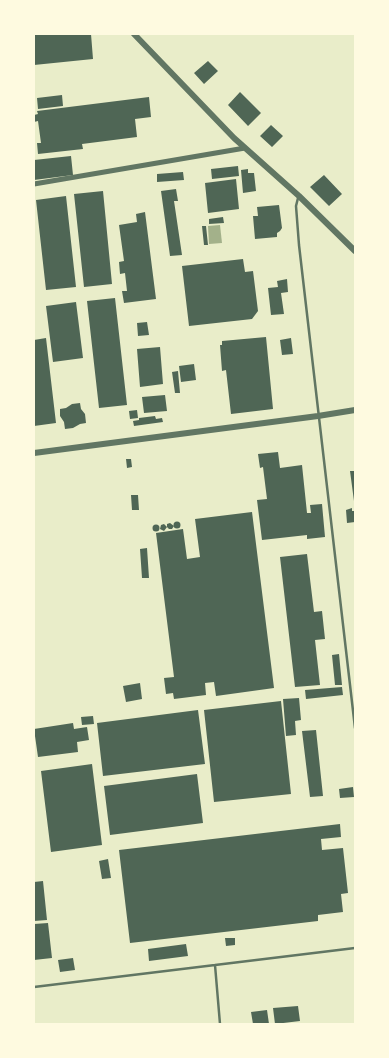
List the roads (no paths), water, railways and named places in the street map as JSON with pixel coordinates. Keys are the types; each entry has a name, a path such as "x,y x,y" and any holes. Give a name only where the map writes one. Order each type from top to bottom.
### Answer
{"street":[{"path":"134,34 234,138 299,196 355,251"},
{"path":"34,184 245,148"},
{"path":"34,453 355,410"}],"lane":[{"path":"299,196 296,206 299,245 355,728"},
{"path":"34,987 355,948"},
{"path":"215,965 220,1024"}]}
